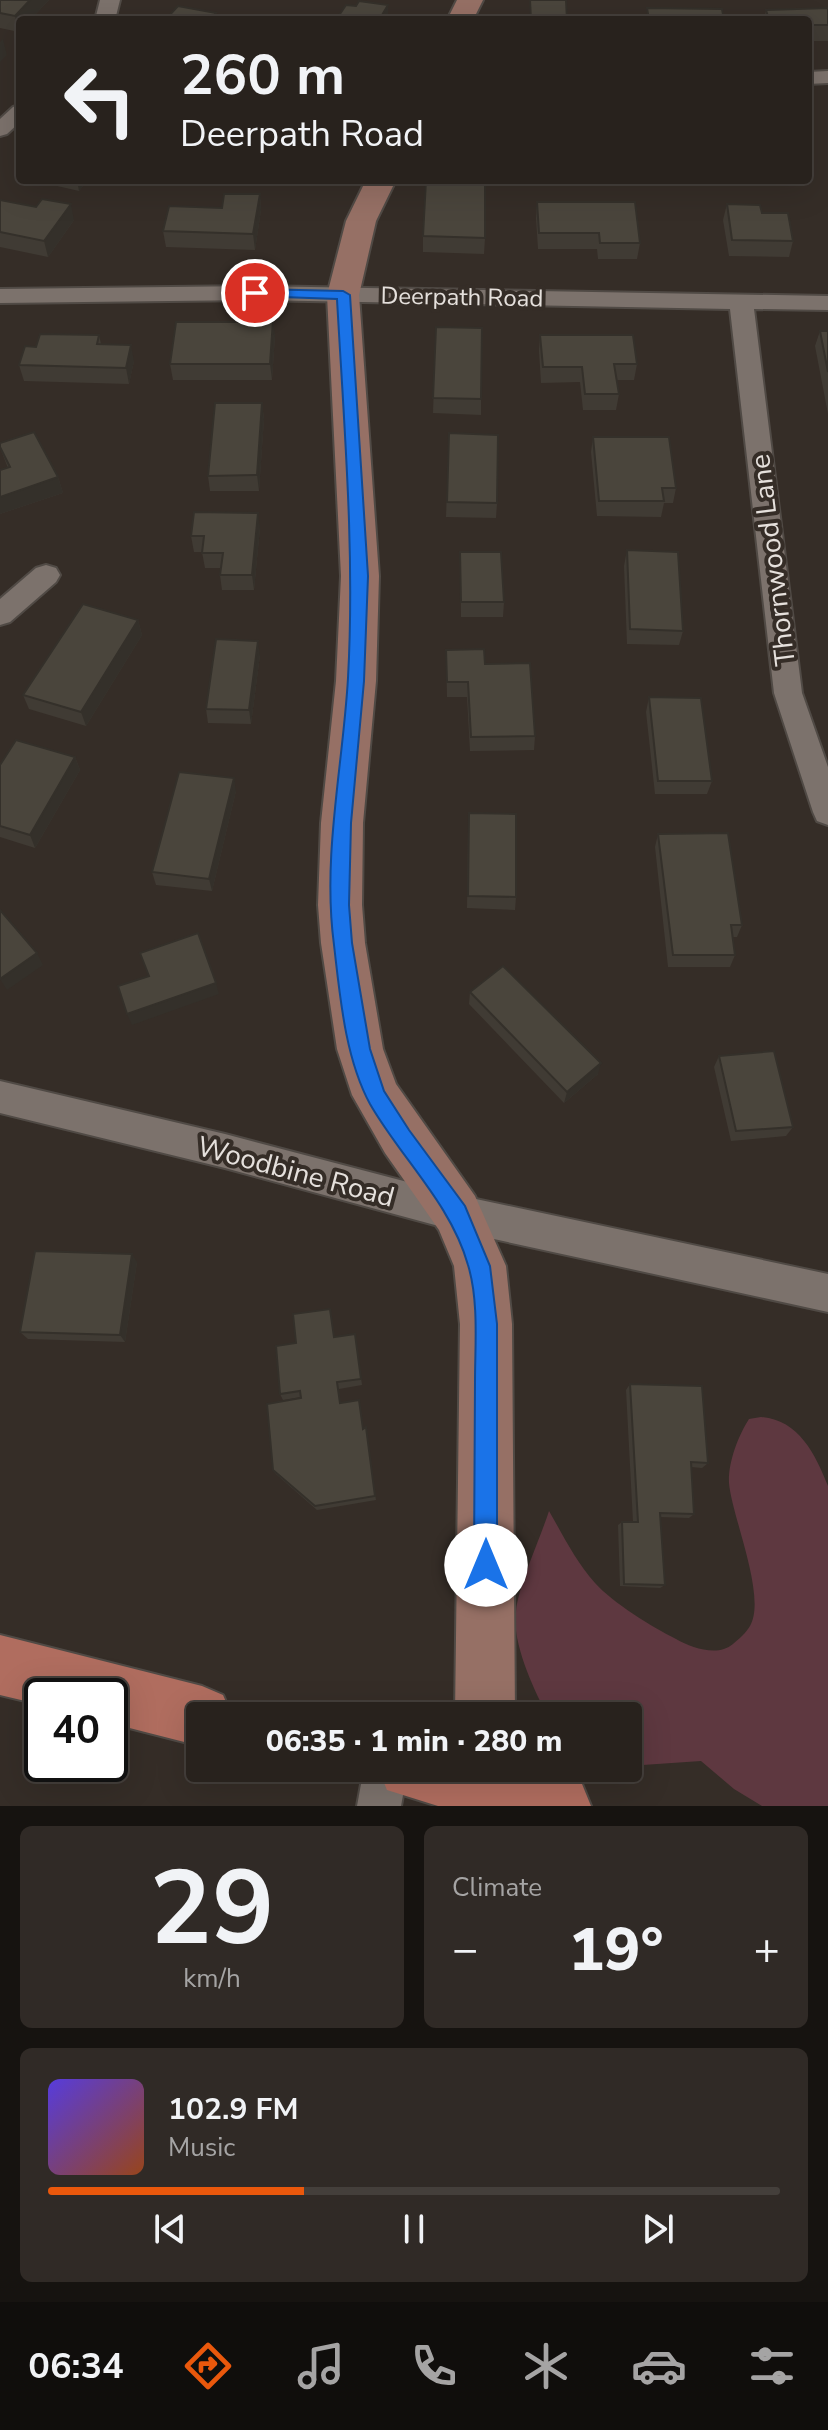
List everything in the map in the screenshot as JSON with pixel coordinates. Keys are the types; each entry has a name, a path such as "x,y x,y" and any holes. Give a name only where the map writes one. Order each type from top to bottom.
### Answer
{"main road":[{"path":"0,1665 186,1712"},
{"path":"498,1782 560,1806"}],"street":[{"path":"0,130 16,115"},
{"path":"379,184 361,221 343,295 360,576 356,681 341,852 343,943 360,1049 376,1095 457,1213 480,1266 486,1324 485,1702"},
{"name":"Deerpath Road","path":"0,296 255,293 828,303"},
{"name":"Thornwood Lane","path":"741,302 788,693 828,812"},
{"path":"0,615 46,575"},
{"name":"Woodbine Road","path":"0,1097 225,1151 457,1213 828,1293"},
{"path":"379,1806 383,1782"}],"shaded area":[{"path":"761,1417 774,1420 795,1432 811,1451 828,1486 828,1806 762,1806 734,1789 701,1761 642,1765 642,1702 541,1702 530,1680 517,1637 518,1600 549,1511 588,1575 633,1614 697,1648 720,1650 738,1640 750,1626 754,1596 731,1498 729,1475 734,1450 749,1419"}],"building":[{"path":"0,0 30,0 15,16 0,13"},
{"path":"530,0 566,0 567,16 531,16"},
{"path":"359,1 388,5 381,16 339,16 346,5 356,6"},
{"path":"178,6 216,13 213,16 169,16"},
{"path":"647,8 722,9 723,16 648,16"},
{"path":"828,8 828,25 812,25 812,16 768,16 766,10"},
{"path":"426,184 485,184 485,238 423,236"},
{"path":"224,194 260,194 253,234 163,231 169,206 222,208"},
{"path":"42,199 71,204 44,241 0,232 0,200 36,207"},
{"path":"537,202 635,202 640,243 600,243 599,233 539,233"},
{"path":"727,204 760,205 762,213 788,213 793,241 732,240"},
{"path":"273,320 270,364 170,364 176,322"},
{"path":"436,327 482,328 481,399 433,398"},
{"path":"820,331 828,331 828,372"},
{"path":"40,334 99,335 97,344 131,345 126,368 19,365 25,346 36,347"},
{"path":"540,335 633,335 637,364 614,364 619,394 585,394 582,367 543,367"},
{"path":"215,403 262,403 257,475 208,476"},
{"path":"34,432 58,477 0,497 0,470 10,467 0,443"},
{"path":"449,433 498,435 497,503 447,502"},
{"path":"593,437 669,437 676,488 662,488 664,501 599,501"},
{"path":"194,512 258,513 252,575 220,575 223,553 202,553 204,536 191,536"},
{"path":"627,550 678,552 683,631 630,629"},
{"path":"460,552 501,552 504,602 461,602"},
{"path":"83,604 138,620 81,712 23,695"},
{"path":"216,639 258,641 249,710 206,709"},
{"path":"484,649 485,664 530,663 535,736 471,737 468,682 447,682 446,650"},
{"path":"649,697 701,698 712,781 658,781"},
{"path":"16,740 75,757 30,835 0,826 0,765"},
{"path":"179,772 234,778 209,879 152,872"},
{"path":"469,813 516,814 516,897 468,896"},
{"path":"728,833 742,925 731,925 735,955 673,955 658,834"},
{"path":"0,910 37,953 0,979"},
{"path":"198,933 216,983 127,1014 118,986 149,976 140,953"},
{"path":"503,966 601,1063 567,1092 470,992"},
{"path":"774,1051 793,1127 736,1131 719,1056"},
{"path":"35,1251 132,1254 120,1335 20,1332"},
{"path":"330,1309 334,1337 355,1334 361,1379 337,1382 340,1403 359,1400 363,1429 366,1427 375,1496 315,1506 273,1470 267,1404 301,1398 300,1391 280,1394 276,1346 296,1343 293,1314"},
{"path":"630,1384 702,1386 708,1463 691,1462 694,1514 660,1513 665,1585 624,1584 622,1522 638,1522"}],"route":[{"path":"255,293 343,295 360,576 356,681 342,823 340,905 343,943 360,1049 376,1095 457,1213 480,1266 486,1324 486,1565"}]}
